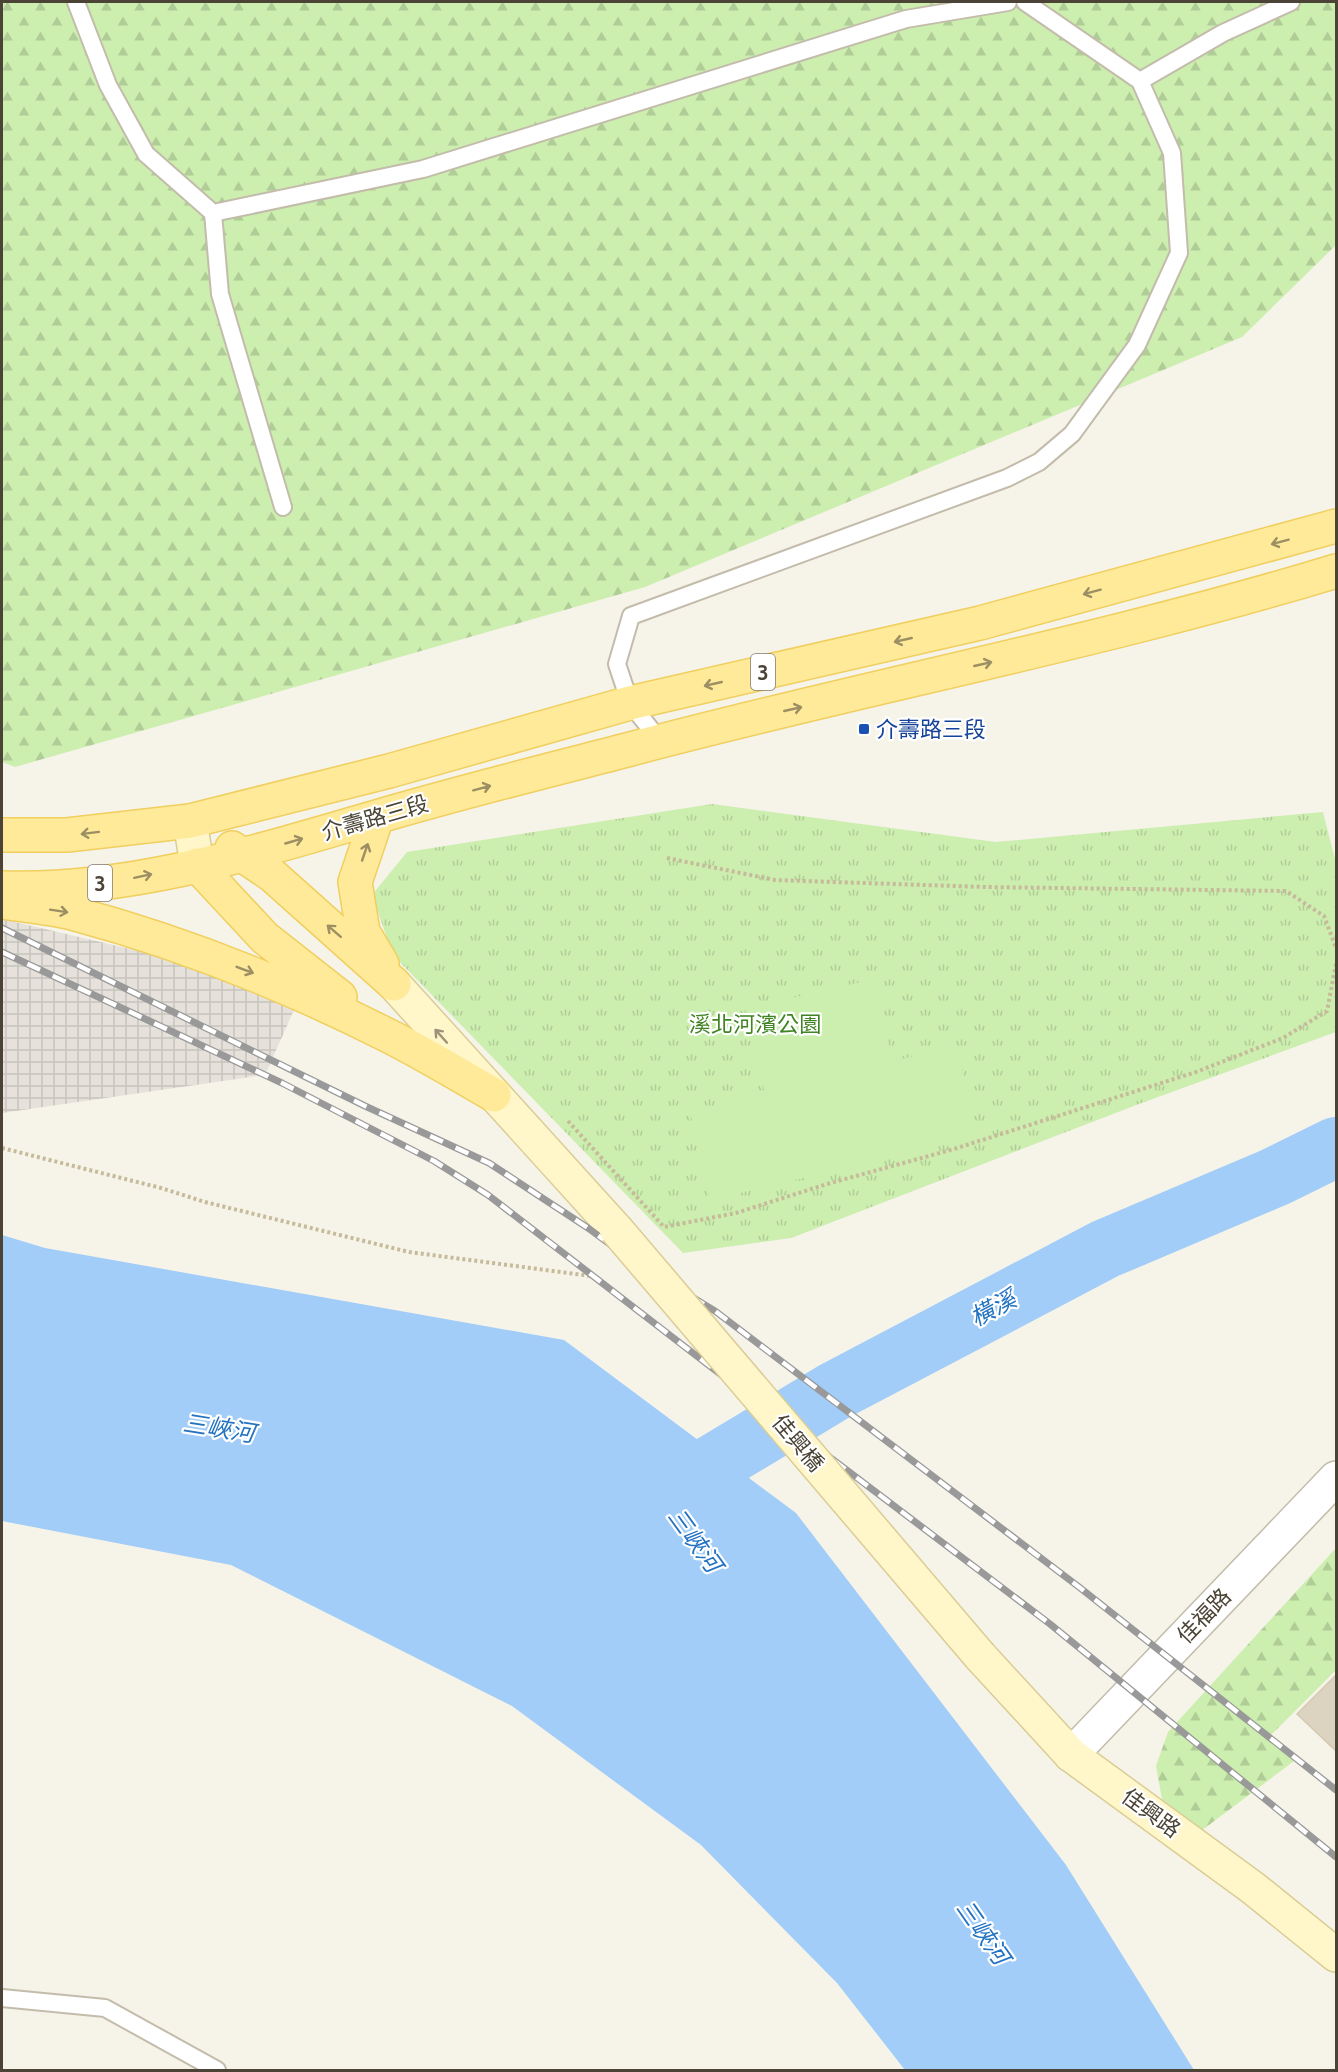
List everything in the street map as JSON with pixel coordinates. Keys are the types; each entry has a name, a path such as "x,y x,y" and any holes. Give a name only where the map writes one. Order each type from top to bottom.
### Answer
{"main road":[{"name":"介壽路三段","path":"2,835 67,836 190,821 389,771 630,703 980,622 1336,526"},
{"name":"介壽路三段","path":"2,888 26,889 120,881 244,856 377,817 660,741 993,662 1276,590 1336,571"},
{"path":"377,817 355,882 363,932 394,984"},
{"path":"190,821 272,875 394,984"},
{"path":"197,865 265,938 389,1036"},
{"path":"2,901 70,912 208,956 289,987 389,1036 494,1095"}],"street":[{"path":"190,821 197,865"},
{"name":"佳興橋","path":"394,984 616,1229 980,1656"},
{"name":"佳福路","path":"1071,1755 1336,1478"},
{"name":"佳興路","path":"980,1656 1071,1755 1253,1888 1336,1955"}],"lane":[{"path":"76,2 108,85 146,154 213,213 220,294 283,507"},
{"path":"213,213 423,170 906,19 1008,2"},
{"path":"660,741 630,703 617,663 631,616 1007,478 1039,462 1072,434 1137,345 1179,254 1172,153 1140,81 1025,2"},
{"path":"1140,81 1223,33 1291,2"},
{"path":"2,1998 105,2008 217,2070"}],"path":[{"path":"668,858 775,880 984,887 1286,891 1324,916 1336,948"},
{"path":"664,1227 736,1214 827,1184 954,1149 1196,1072 1283,1038 1327,1011 1336,964"},
{"path":"2,1148 161,1188 206,1202 409,1252 591,1276"}],"shaded area":[{"path":"2,919 169,958 294,1010 265,1075 2,1113"}],"green space":[{"path":"2,2 1336,2 1336,245 1242,337 645,587 15,767 2,762"},
{"name":"溪北河濱公園","path":"712,804 996,842 1323,812 1336,863 1336,1032 1139,1104 791,1238 683,1253 393,955 372,895 407,852"},
{"path":"874,979 893,1061 956,1046 978,1137 710,1200 690,1112 765,1094 745,1009"},
{"path":"1336,1548 1336,1670 1271,1735 1294,1761 1201,1831 1162,1799 1156,1766 1168,1732"}],"water":[{"name":"三峽河","path":"2,1235 45,1248 564,1340 796,1513 1066,1865 1194,2070 905,2070 837,1983 701,1845 512,1706 231,1565 2,1521"}],"building":[{"path":"1336,1675 1336,1751 1297,1714"}],"waterway":[{"name":"橫溪","path":"662,1495 835,1391 1105,1249 1275,1177 1336,1147"}],"railway":[{"path":"2,928 365,1106 489,1163 588,1228 631,1260 715,1311 1079,1587 1336,1790"},
{"path":"2,952 282,1083 434,1161 488,1195 1050,1624 1336,1857"}],"place":[{"name":"介壽路三段","path":"864,729"}]}
